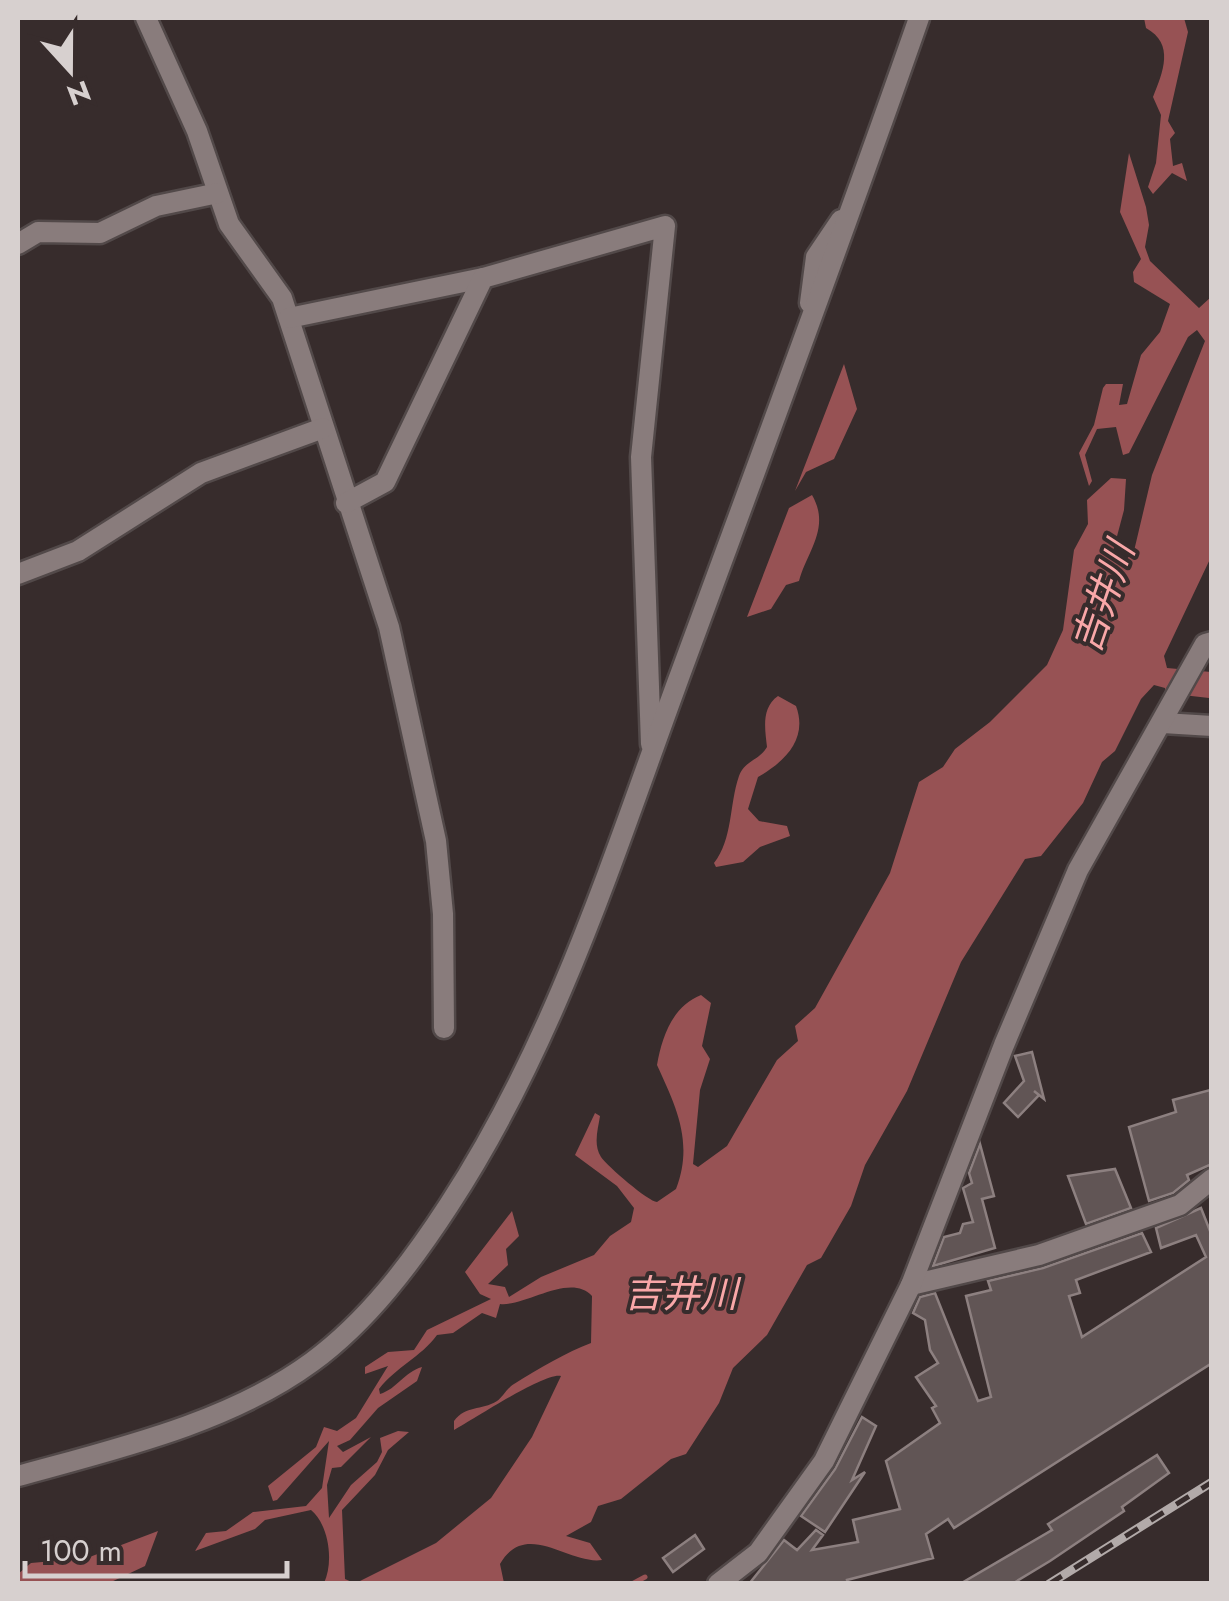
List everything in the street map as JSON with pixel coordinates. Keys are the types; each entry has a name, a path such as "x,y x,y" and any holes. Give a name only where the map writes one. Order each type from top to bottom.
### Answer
{"street":[{"path":"146,18 168,61 229,224 282,298 389,628 436,840 443,914 444,1028"},
{"path":"18,1476 161,1437 239,1402 312,1362 376,1302 424,1243 489,1144 529,1069 602,897 858,196 918,18"},
{"path":"18,244 38,232 100,233 156,206 218,193"},
{"path":"289,318 483,278 665,226 641,457 652,756"},
{"path":"346,503 385,482 483,278"},
{"path":"18,574 78,551 201,474 323,428"},
{"path":"718,1584 758,1553 824,1462 911,1285 1004,1045 1078,870 1208,643"},
{"path":"1168,714 1212,726"},
{"path":"911,1285 1039,1255 1180,1205 1212,1179"}],"water":[{"path":"1144,18 1184,18 1188,32 1168,121 1175,133 1170,139 1173,166 1182,163 1187,181 1172,173 1153,194 1148,187 1156,163 1161,115 1153,97 1164,50 1146,28"},
{"name":"吉井川","path":"1129,153 1146,207 1149,225 1145,247 1150,261 1199,308 1211,297 1211,557 1164,656 1167,668 1211,672 1211,711 1209,698 1165,693 1165,688 1154,685 1141,699 1115,751 1102,762 1083,803 1041,856 1025,859 961,962 907,1091 865,1165 851,1206 821,1258 807,1265 767,1335 733,1368 719,1403 686,1454 671,1459 621,1499 598,1506 591,1522 566,1536 590,1543 602,1560 589,1560 535,1544 522,1545 510,1551 500,1564 504,1583 356,1583 436,1543 491,1498 532,1437 561,1376 526,1388 454,1430 454,1421 464,1413 497,1401 523,1378 591,1343 592,1296 572,1288 500,1304 496,1318 482,1313 453,1333 437,1335 379,1389 380,1394 386,1392 422,1367 417,1381 378,1408 350,1440 337,1446 343,1452 371,1437 341,1467 332,1468 327,1485 329,1518 351,1485 377,1462 382,1452 380,1438 398,1431 409,1432 388,1450 375,1475 342,1510 345,1579 354,1583 324,1583 329,1565 328,1544 322,1525 311,1510 265,1520 255,1529 195,1551 206,1533 226,1531 253,1512 306,1506 322,1488 329,1441 277,1500 273,1501 268,1486 316,1447 324,1427 337,1431 356,1418 388,1366 365,1374 365,1367 388,1352 414,1350 427,1330 491,1299 480,1294 465,1272 512,1211 519,1236 506,1249 508,1265 488,1284 505,1287 509,1297 541,1277 594,1255 610,1236 631,1222 634,1208 617,1186 575,1155 595,1113 600,1116 597,1147 611,1168 657,1202 676,1189 683,1140 676,1110 657,1065 670,1023 683,1006 701,995 711,1003 702,1046 710,1059 700,1090 693,1164 698,1167 727,1146 777,1060 798,1041 795,1026 815,1008 890,873 919,782 943,767 955,749 990,722 1047,665 1063,630 1074,550 1088,524 1087,500 1111,478 1126,479 1124,510 1112,555 1123,563 1134,551 1152,475 1205,341 1197,330 1188,337 1129,453 1123,455 1116,427 1097,429 1085,455 1092,481 1089,486 1079,453 1094,425 1103,388 1106,384 1123,384 1119,405 1127,404 1141,355 1160,332 1170,304 1134,282 1133,272 1141,259 1120,212"},
{"path":"844,364 857,409 834,459 806,472 795,491"},
{"path":"812,495 818,529 799,581 786,585 771,609 747,617 789,508"},
{"path":"778,696 796,706 797,738 777,764 758,777 748,809 759,821 787,826 790,836 760,847 743,862 716,867 714,863 728,833 739,776 767,747 767,713"},
{"path":"158,1531 145,1566 109,1583 18,1583 18,1574 31,1563 87,1558"}],"building":[{"path":"1032,1052 1044,1099 1039,1095 1018,1117 1004,1103 1024,1081 1015,1056"},
{"path":"1210,1090 1212,1164 1187,1175 1189,1180 1173,1193 1149,1201 1129,1127 1176,1112 1173,1100"},
{"path":"980,1144 994,1196 982,1199 995,1248 933,1266 944,1237 960,1233 963,1224 973,1222 963,1188 972,1183 969,1173"},
{"path":"1115,1169 1131,1208 1086,1224 1068,1176"},
{"path":"1201,1208 1212,1236 1212,1363 954,1528 948,1519 926,1534 933,1558 847,1580 848,1584 749,1584 784,1540 797,1550 816,1530 823,1535 812,1550 858,1542 853,1520 900,1509 886,1461 940,1423 932,1408 936,1406 916,1377 938,1363 930,1350 925,1320 913,1313 920,1297 935,1293 978,1401 991,1397 966,1296 991,1290 988,1281 1043,1268 1142,1233 1151,1252 1076,1280 1080,1293 1069,1296 1082,1337 1206,1257 1196,1235 1161,1248 1156,1228"},
{"path":"862,1417 876,1426 852,1480 865,1472 825,1532 801,1516 835,1469"},
{"path":"1157,1455 1169,1473 1122,1507 1124,1511 1050,1561 1012,1584 960,1584 1052,1530 1048,1524"},
{"path":"695,1535 704,1549 673,1572 663,1558"}],"waterway":[{"path":"632,1584 645,1577"}],"railway":[{"path":"1049,1584 1212,1482"}]}
